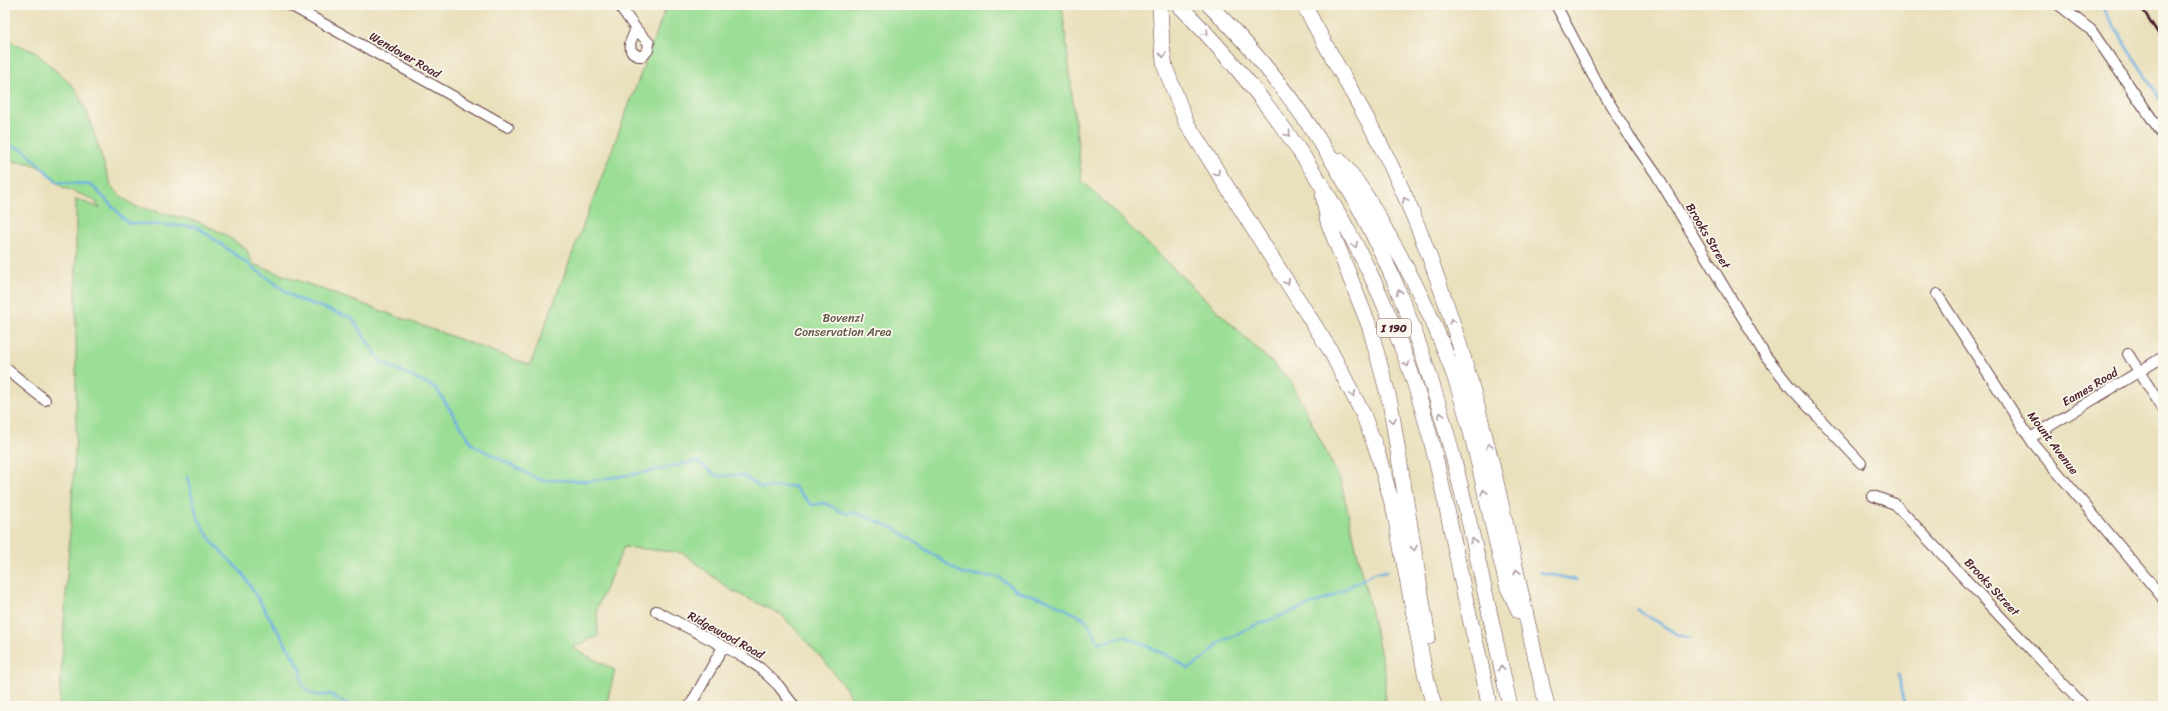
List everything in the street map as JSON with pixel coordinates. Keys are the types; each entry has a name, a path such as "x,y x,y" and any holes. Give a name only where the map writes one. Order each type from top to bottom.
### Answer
{"highway":[{"name":"I 190","path":"1179,5 1249,81 1297,146 1321,182 1371,277 1403,348 1426,424 1489,706"},
{"name":"I 190","path":"1208,5 1274,79 1315,135 1341,176 1376,241 1395,282 1418,342 1460,483 1510,706"},
{"path":"1304,5 1377,137 1442,290 1464,357 1494,467 1530,636 1547,706"},
{"path":"1159,11 1165,67 1178,105 1186,122 1330,350 1363,414 1377,451 1394,510 1425,673 1434,706"},
{"path":"1315,135 1351,172 1406,266 1436,328 1455,378 1470,432 1508,588 1530,636"},
{"path":"1321,182 1328,222 1370,328 1390,402 1422,595 1435,690 1434,706"}],"street":[{"name":"Wendover Road","path":"290,5 508,127"},
{"path":"619,5 636,29"},
{"name":"Brooks Street","path":"1556,5 1593,76 1630,137 1656,174 1754,338 1784,380 1861,463"},
{"path":"2059,5 2091,30 2163,135"},
{"name":"Mount Avenue","path":"1937,294 2030,438 2163,598"},
{"path":"2128,354 2163,409"},
{"name":"Eames Road","path":"2030,438 2163,357"},
{"path":"5,368 45,400"},
{"name":"Brooks Street","path":"1873,496 1895,504 2084,706"},
{"name":"Ridgewood Road","path":"656,611 744,657 760,668 778,685 794,706"},
{"path":"690,706 723,647"}],"green space":[{"name":"Bovenzi Conservation Area","path":"667,5 1062,5 1082,181 1291,381 1341,482 1385,673 1385,706 854,706 847,690 826,663 782,615 729,589 683,553 624,547 597,608 598,636 572,648 615,670 606,706 59,706 76,433 76,199 100,208 93,199 62,187 43,169 30,163 5,161 5,40 35,52 75,88 88,115 111,186 123,198 135,206 199,222 224,234 246,249 253,264 530,365"}],"waterway":[{"path":"2101,5 2163,104"},
{"path":"5,144 24,150 57,182 92,185 128,223 197,227 295,298 352,318 381,362 436,388 473,445 540,480 591,481 658,470 697,461 717,476 742,475 762,488 793,486 812,505 825,503 846,514 854,512 894,528 962,574 999,577 1017,591 1048,600 1085,619 1100,643 1125,636 1171,657 1188,669 1205,658 1219,643 1251,627 1331,597 1374,573 1387,571"},
{"path":"187,477 197,516 214,544 243,574 301,669 302,685 311,693 317,695 330,694 342,702 355,706"},
{"path":"1540,572 1576,580"},
{"path":"1637,609 1678,635 1691,638"},
{"path":"1898,674 1906,706"}],"railway":[{"path":"2140,5 2163,41"}]}
